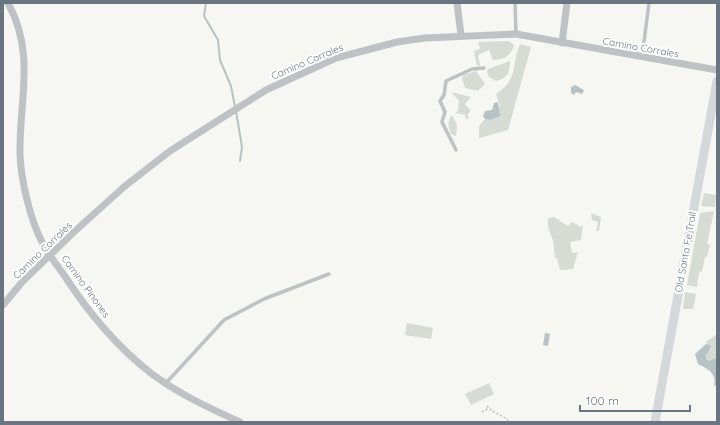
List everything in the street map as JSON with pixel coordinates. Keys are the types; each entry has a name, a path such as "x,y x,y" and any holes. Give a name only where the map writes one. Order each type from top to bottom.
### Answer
{"street":[{"name":"Camino Pinones","path":"8,3 22,33 25,72 20,154 23,179 32,214 42,241 50,255 96,319 121,346 147,370 203,405 240,422"},
{"path":"457,3 461,35"},
{"path":"562,43 566,3"},
{"name":"Camino Corrales","path":"3,305 23,281 50,255 126,186 170,151 266,90 336,58 397,42 461,35 516,34 717,70"},
{"name":"Old Santa Fe Trail","path":"655,422 717,81"}],"lane":[{"path":"515,3 516,34"},
{"path":"642,57 649,3"},
{"path":"456,150 442,122 445,112 440,101 444,95 446,81 472,69 484,68"},
{"path":"166,383 224,320 264,299 329,274"}],"path":[{"path":"482,412 488,407 510,422"}],"shaded area":[{"path":"509,41 514,45 509,55 493,60 489,50 478,55 480,65 477,66 474,51 480,49 478,42"},
{"path":"520,44 531,47 508,130 479,138 479,126 485,119 491,120 500,106 496,94 508,83 511,77"},
{"path":"510,61 508,72 503,79 496,81 489,77 487,72 488,69"},
{"path":"476,71 485,84 478,91 465,88 462,78 463,75"},
{"path":"575,85 584,90 582,94 576,92 574,95 571,93 571,87"},
{"path":"451,92 471,97 465,104 471,111 467,115 469,117 466,120 465,115 455,113 458,111 459,101"},
{"path":"498,102 500,116 490,120 485,119 483,116 485,111 492,110 494,103"},
{"path":"452,115 457,125 456,136 451,134 449,126 449,120"},
{"path":"704,193 716,195 715,207 701,206"},
{"path":"714,211 707,244 710,245 707,257 705,257 702,271 699,272 697,287 687,285 700,213"},
{"path":"591,213 601,217 599,231 596,231 598,222 592,220"},
{"path":"554,217 568,226 572,222 581,227 583,224 581,240 570,242 572,253 578,252 573,269 560,270 557,258 555,258 553,240 548,227 548,218"},
{"path":"685,292 696,294 693,309 683,309"},
{"path":"407,323 433,328 431,339 405,335"},
{"path":"545,333 550,334 548,346 543,345"},
{"path":"717,334 717,360 714,358 710,361 706,359 705,354 709,351 711,346 706,342"},
{"path":"707,343 711,346 706,354 706,359 710,361 714,358 717,360 717,385 714,386 715,382 713,375 711,372 698,364 695,354"},
{"path":"489,383 494,394 471,405 465,394"}],"waterway":[{"path":"206,3 204,16 218,40 220,60 231,86 235,107"},
{"path":"236,111 242,147 240,161"}]}
